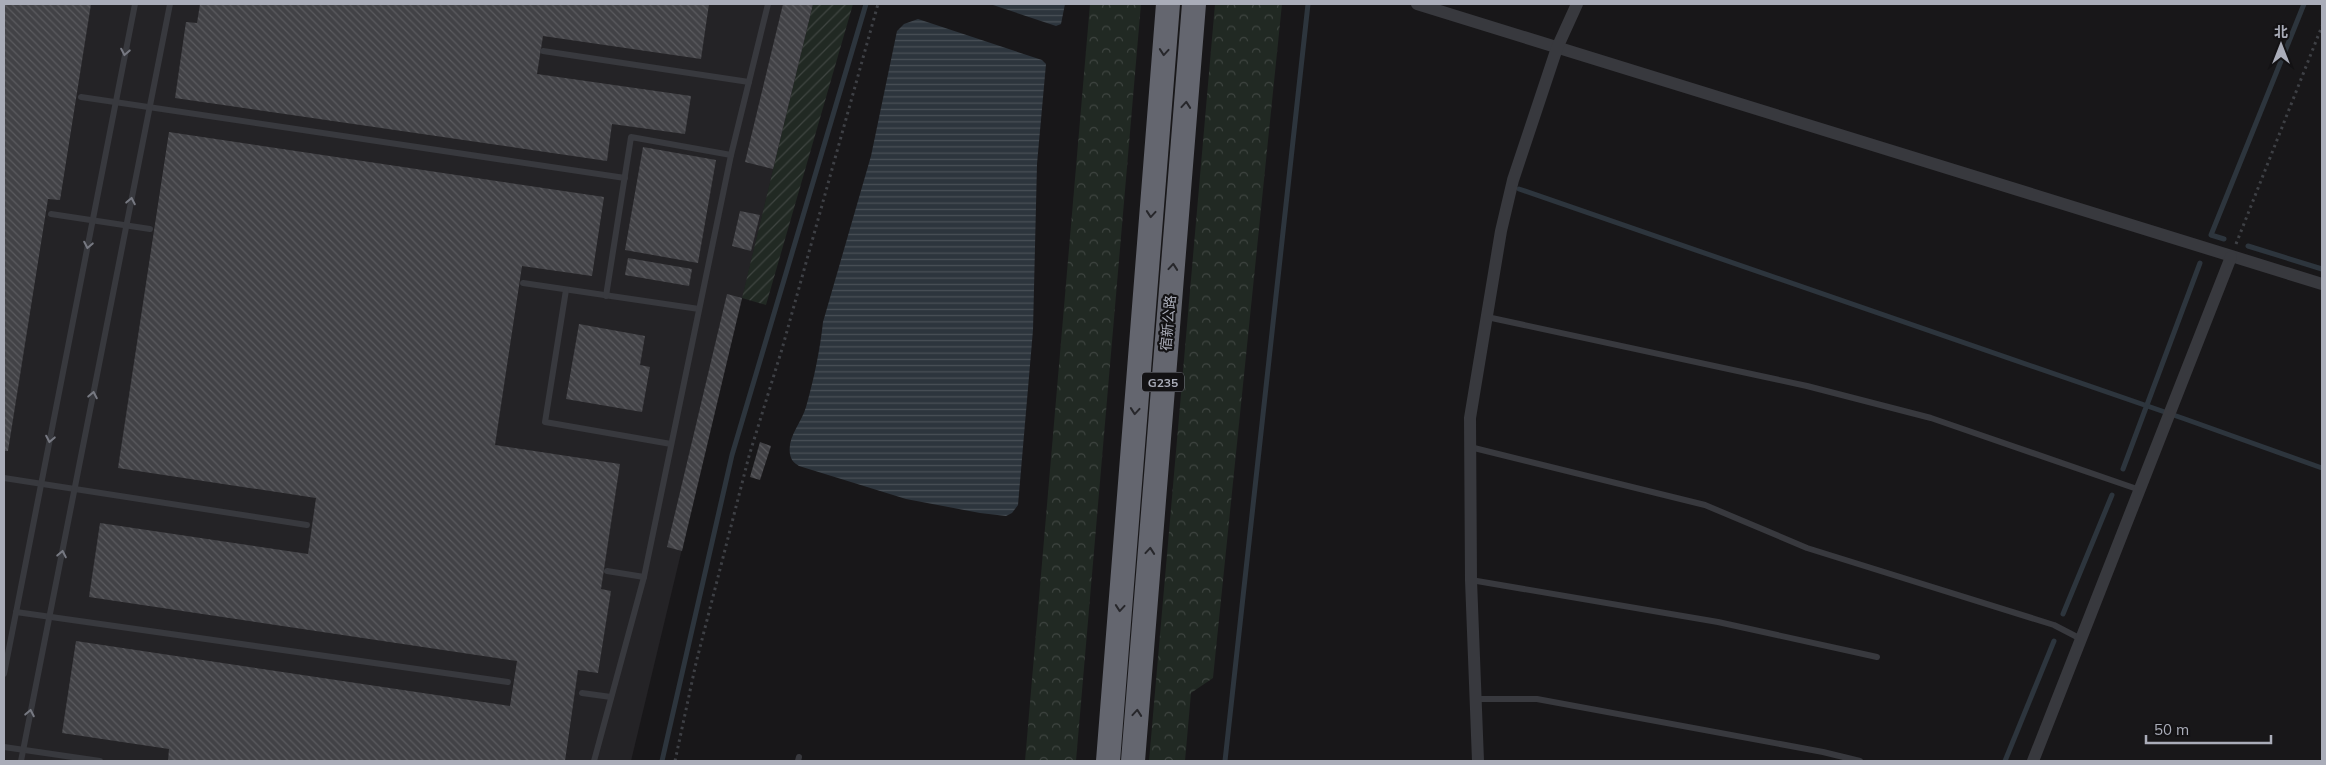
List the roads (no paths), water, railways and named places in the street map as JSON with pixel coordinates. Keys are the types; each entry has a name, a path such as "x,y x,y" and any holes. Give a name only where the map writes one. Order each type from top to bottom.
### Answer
{"highway":[{"name":"宿新公路","path":"1108,761 1168,4"},
{"name":"宿新公路","path":"1133,761 1194,4"}],"street":[{"path":"1417,4 2322,284"},
{"path":"1478,761 1472,580 1470,418 1501,231 1514,180 1558,48 1577,4"},
{"path":"2033,761 2231,256"}],"lane":[{"path":"4,674 135,4"},
{"path":"21,761 170,4"},
{"path":"594,761 644,577 731,155 768,4"},
{"path":"543,51 749,82"},
{"path":"81,97 625,178"},
{"path":"606,296 631,137 731,155"},
{"path":"51,214 150,229"},
{"path":"523,283 699,309"},
{"path":"566,290 545,422 672,444"},
{"path":"1487,317 1808,386 1912,413 2140,490"},
{"path":"1470,447 1705,505 1807,548 2054,625 2081,639"},
{"path":"4,478 307,525"},
{"path":"607,571 644,577"},
{"path":"1472,580 1718,622 1877,657"},
{"path":"16,612 508,682"},
{"path":"582,693 611,697"},
{"path":"1476,699 1536,699 1814,750 1860,761"},
{"path":"4,747 100,761"}],"waterway":[{"path":"662,761 732,455 866,4"},
{"path":"1225,761 1308,4"},
{"path":"2224,239 2211,235 2304,4"},
{"path":"1519,189 2322,468"},
{"path":"2248,246 2322,269"},
{"path":"2123,469 2200,263"},
{"path":"2063,614 2112,495"},
{"path":"2005,761 2054,641"}]}
